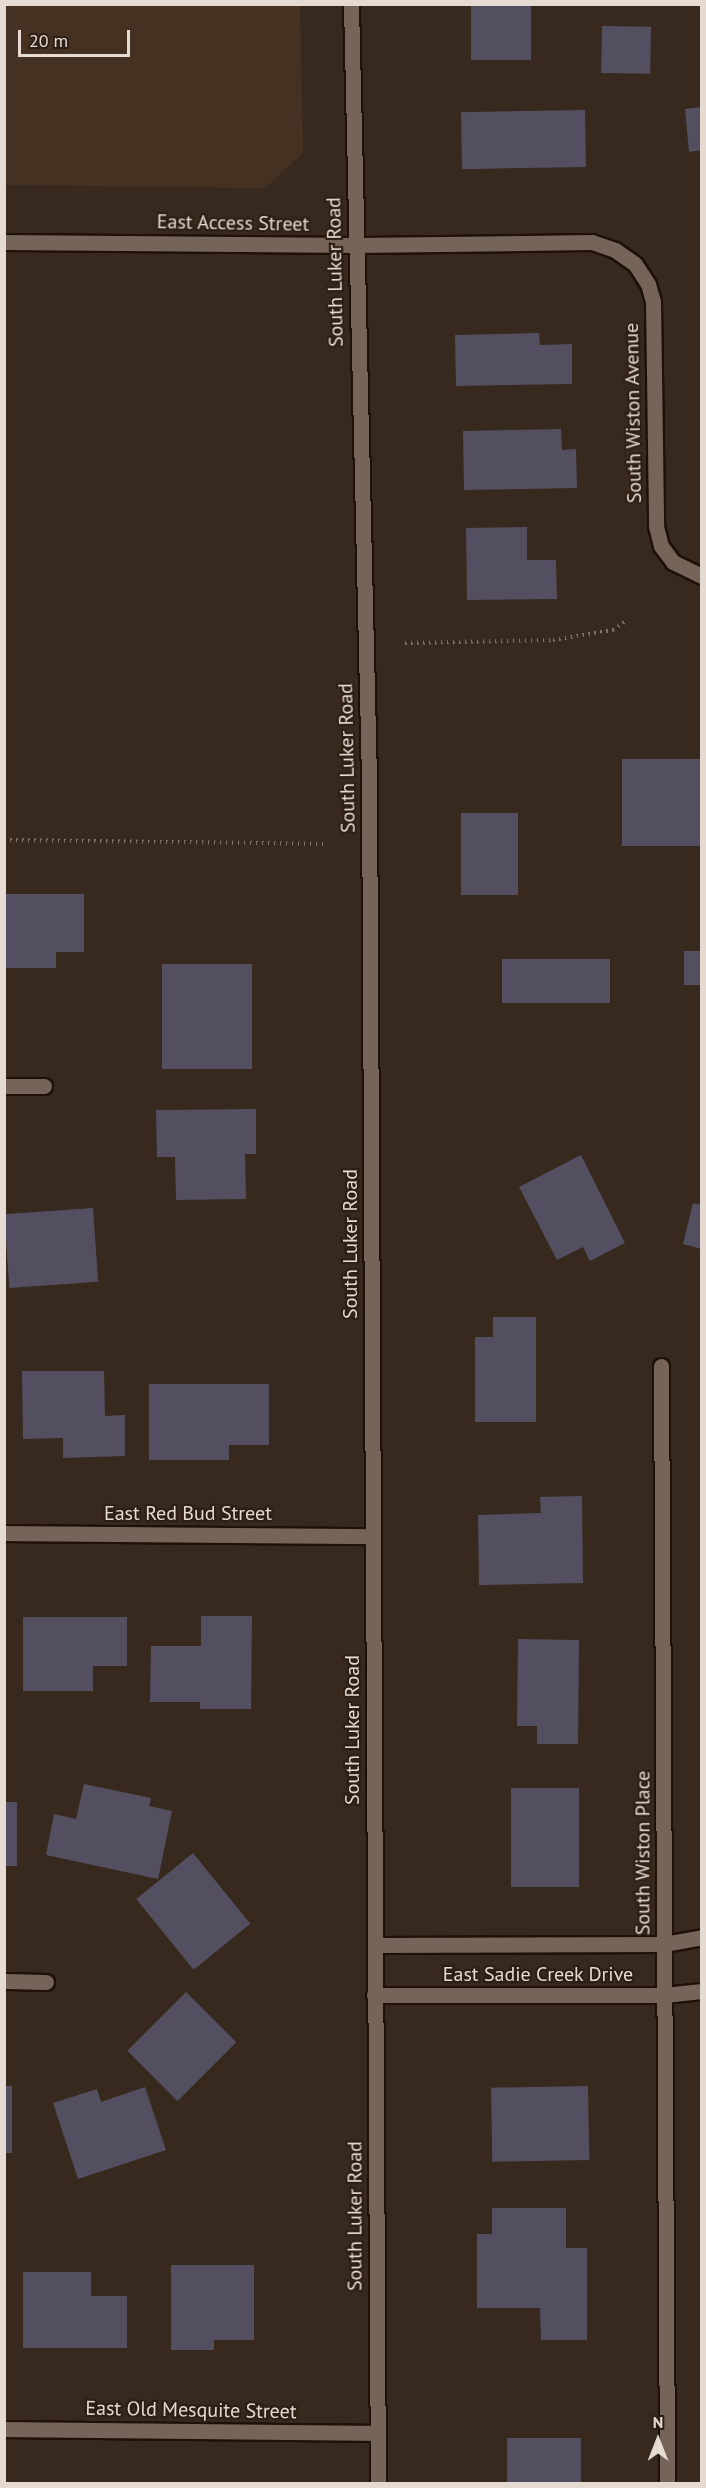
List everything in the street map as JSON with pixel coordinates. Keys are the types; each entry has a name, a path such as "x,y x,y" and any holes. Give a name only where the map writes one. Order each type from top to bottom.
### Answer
{"street":[{"name":"South Luker Road","path":"351,4 369,779 378,2484"},
{"name":"East Access Street","path":"4,242 355,245 592,242 615,250 635,264"},
{"name":"South Wiston Avenue","path":"635,264 648,284 652,301 656,526 661,546 673,562 702,576"},
{"path":"4,1086 44,1086"},
{"name":"South Wiston Place","path":"661,1366 667,2484"},
{"name":"East Red Bud Street","path":"4,1533 372,1536"},
{"name":"East Sadie Creek Drive","path":"375,1946 664,1944 702,1937"},
{"path":"4,1981 46,1982"},
{"name":"East Sadie Creek Drive","path":"374,1995 664,1995 702,1991"},
{"name":"East Old Mesquite Street","path":"4,2429 377,2433"}],"path":[{"path":"405,643 553,640 603,633 626,621"},
{"path":"4,840 328,844"}],"shaded area":[{"path":"5,4 300,5 303,153 265,188 5,185"}],"building":[{"path":"471,4 531,4 531,60 471,60"},
{"path":"602,26 651,27 650,74 601,73"},
{"path":"702,107 702,150 689,152 685,109"},
{"path":"585,110 586,167 462,169 461,112"},
{"path":"539,333 540,345 572,344 572,384 456,386 455,335"},
{"path":"561,429 562,450 576,449 577,488 464,490 463,431"},
{"path":"527,527 527,560 556,560 557,599 467,600 466,528"},
{"path":"622,759 702,759 702,846 622,846"},
{"path":"461,813 518,813 518,895 461,895"},
{"path":"4,894 84,894 84,952 56,952 56,968 4,968"},
{"path":"684,951 702,951 702,985 684,985"},
{"path":"502,959 610,959 610,1003 502,1003"},
{"path":"162,964 252,964 252,1069 162,1069"},
{"path":"256,1109 256,1154 245,1154 246,1199 176,1200 175,1157 157,1157 156,1110"},
{"path":"581,1155 625,1243 590,1261 583,1247 557,1260 519,1187"},
{"path":"693,1203 702,1205 702,1249 683,1244"},
{"path":"93,1208 98,1282 9,1288 4,1214"},
{"path":"493,1317 536,1317 536,1422 475,1422 475,1337 493,1337"},
{"path":"22,1371 104,1371 105,1416 125,1415 125,1456 63,1458 63,1438 23,1439"},
{"path":"149,1384 269,1384 269,1445 229,1445 229,1460 149,1460"},
{"path":"582,1496 583,1583 479,1585 478,1515 541,1513 540,1497"},
{"path":"201,1616 252,1616 251,1709 200,1709 200,1702 150,1702 151,1646 201,1646"},
{"path":"23,1617 127,1617 127,1666 93,1666 93,1691 23,1691"},
{"path":"518,1639 579,1640 578,1744 537,1744 537,1726 517,1726"},
{"path":"84,1784 151,1798 149,1806 172,1811 158,1879 46,1855 54,1814 76,1819"},
{"path":"511,1788 579,1788 579,1887 511,1887"},
{"path":"4,1802 17,1802 17,1866 4,1866"},
{"path":"193,1853 250,1924 194,1970 136,1899"},
{"path":"186,1992 236,2042 178,2101 127,2051"},
{"path":"4,2086 12,2086 12,2153 4,2153"},
{"path":"588,2086 589,2160 492,2162 491,2088"},
{"path":"145,2087 166,2150 78,2179 53,2103 97,2089 101,2102"},
{"path":"492,2208 566,2208 566,2248 587,2248 587,2340 541,2340 540,2308 477,2308 477,2234 492,2234"},
{"path":"171,2265 254,2265 254,2340 214,2340 214,2350 171,2350"},
{"path":"23,2272 91,2272 91,2296 127,2296 127,2348 23,2348"},
{"path":"507,2438 581,2438 581,2484 507,2484"}]}
